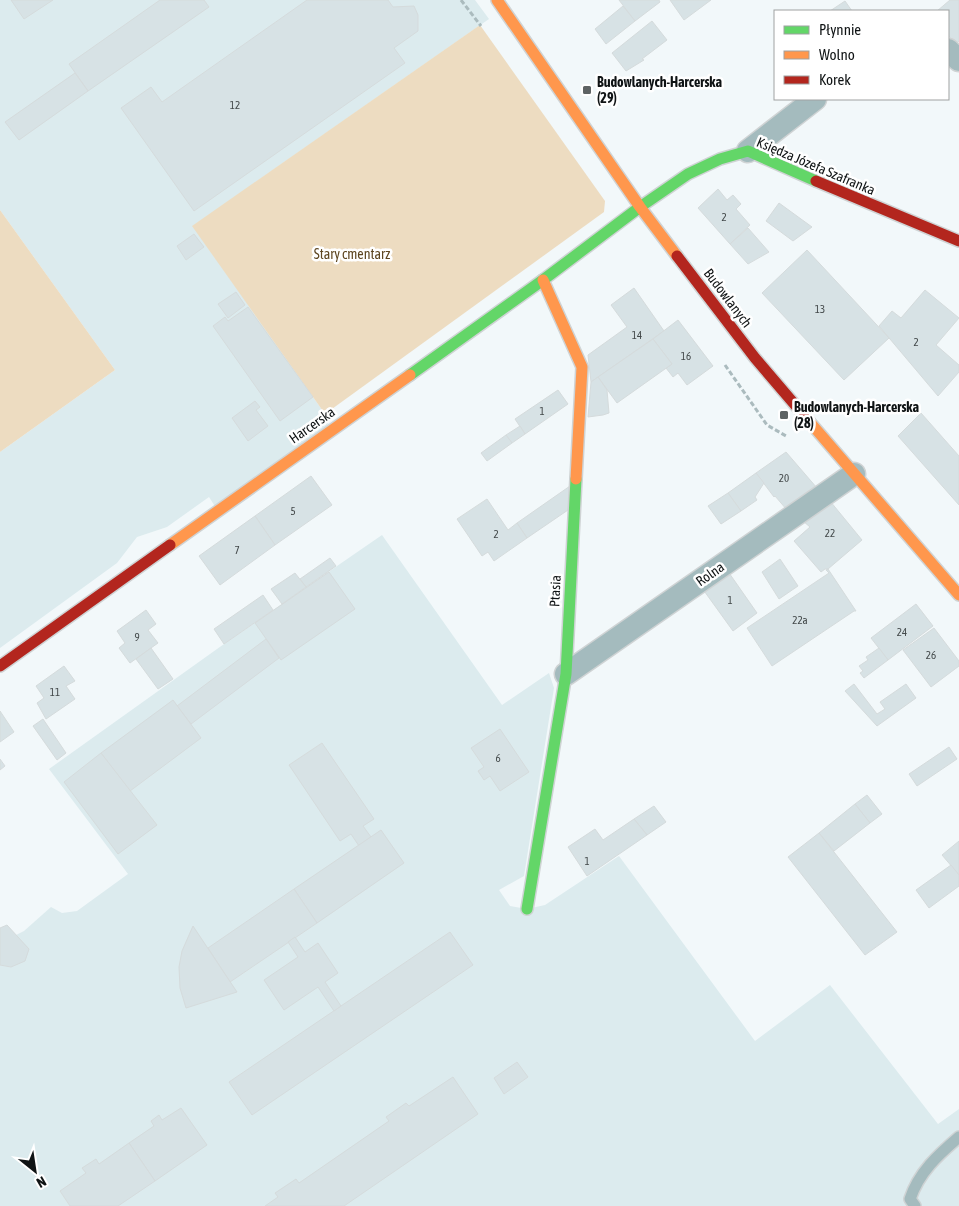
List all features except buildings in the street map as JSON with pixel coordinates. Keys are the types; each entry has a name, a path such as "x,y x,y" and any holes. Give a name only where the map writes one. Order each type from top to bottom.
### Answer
{"street":[{"name":"Budowlanych","path":"497,0 640,208 755,358 959,595"},
{"path":"949,51 959,60"},
{"path":"748,151 814,100"},
{"name":"Księdza Józefa Szafranka","path":"640,208 688,174 720,159 748,151 875,207 959,241"},
{"name":"Harcerska","path":"0,666 543,280 640,208"},
{"name":"Ptasia","path":"527,908 566,674 582,366 543,280"},
{"name":"Rolna","path":"566,674 854,474"}],"lane":[{"path":"915,1206 910,1200 915,1184 935,1158 959,1137"}],"shaded area":[{"path":"0,0 475,0 489,19 193,226 325,414 331,431 218,511 209,497 167,527 137,537 117,563 0,648 0,452 115,370 0,210"},
{"path":"382,535 502,705 549,673 554,688 524,876 499,890 510,906 527,909 545,905 619,856 755,1041 830,985 938,1124 959,1109 959,1206 0,1206 0,943 24,931 51,907 62,913 77,911 128,874 49,769 224,644"}],"green space":[{"name":"Stary cmentarz","path":"480,25 605,201 604,212 325,414 192,226"},
{"path":"0,210 115,370 0,452"}],"traffic: fast":[{"path":"410,375 688,174 720,159 748,151 816,181"},
{"path":"527,909 566,674 576,479"}],"traffic: slow":[{"path":"497,0 640,207 677,256"},
{"path":"543,280 582,367 576,479"},
{"path":"170,545 410,375"},
{"path":"808,420 959,595"}],"traffic: jam":[{"path":"816,181 959,241"},
{"path":"677,256 755,358 808,420"},
{"path":"0,666 170,545"}],"place":[{"name":"Budowlanych-Harcerska (29)","path":"587,90"},
{"name":"Budowlanych-Harcerska (28)","path":"784,415"}]}
